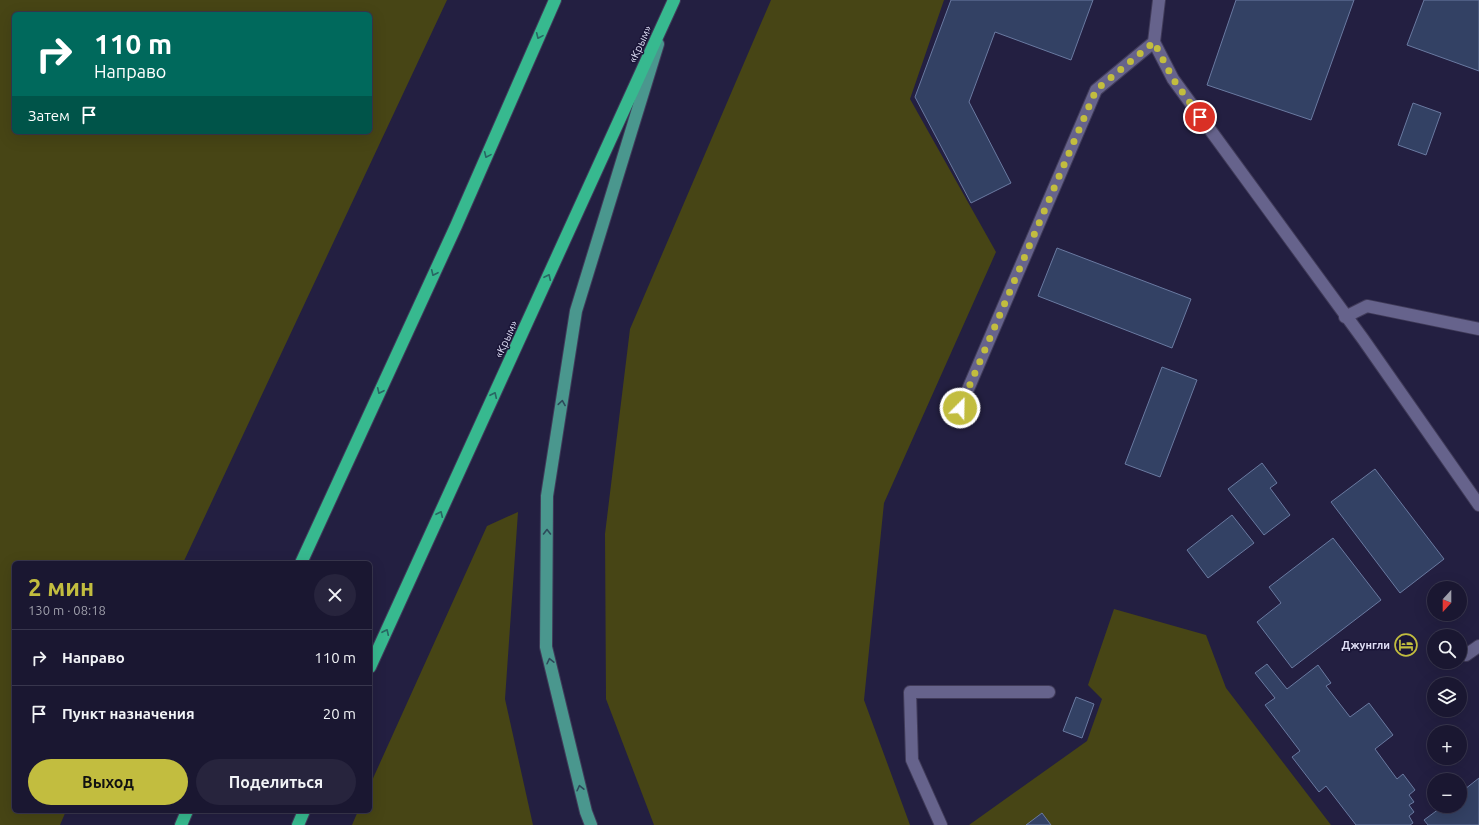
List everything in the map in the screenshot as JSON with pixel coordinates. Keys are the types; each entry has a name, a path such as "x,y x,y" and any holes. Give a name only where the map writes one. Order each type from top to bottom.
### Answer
{"highway":[{"path":"302,561 456,226 555,0"},
{"name":"«Крым»","path":"372,663 674,0"},
{"path":"181,825 186,813"},
{"path":"298,825 303,813"}],"main road":[{"path":"591,825 586,812 546,647 547,496 576,311 665,22"}],"lane":[{"path":"1159,0 1154,42 1173,79 1345,317 1363,339 1479,505"},
{"path":"960,408 1096,90 1154,42"},
{"path":"1345,317 1367,306 1479,329"},
{"path":"1467,654 1479,646"},
{"path":"941,825 912,760 910,692 1049,692"}],"shaded area":[{"path":"0,0 447,0 184,561 12,561 12,813 65,813 60,825 0,825"},
{"path":"771,0 944,0 910,99 996,252 884,503 864,700 910,825 654,825 606,699 605,534 630,329"},
{"path":"518,512 505,699 533,825 352,825 357,813 372,813 372,781 487,526"},
{"path":"1114,609 1206,635 1226,688 1331,825 969,825 1087,741 1102,699 1088,685"}],"building":[{"path":"951,0 1093,0 1071,60 995,32 969,102 1011,183 971,203 915,97"},
{"path":"1236,0 1354,0 1311,120 1207,85"},
{"path":"1424,0 1479,0 1479,71 1407,45"},
{"path":"1413,103 1441,113 1426,155 1398,145"},
{"path":"1057,248 1191,299 1172,348 1038,296"},
{"path":"1162,367 1197,380 1160,477 1125,464"},
{"path":"1262,463 1277,483 1270,488 1290,515 1264,535 1228,489"},
{"path":"1375,469 1444,559 1400,593 1331,502"},
{"path":"1232,515 1254,543 1208,578 1187,550"},
{"path":"1333,538 1381,600 1292,668 1257,622 1281,603 1269,587"},
{"path":"1267,664 1287,689 1318,665 1331,683 1326,686 1350,717 1369,703 1393,735 1375,749 1397,779 1403,774 1415,790 1409,795 1414,802 1409,805 1414,812 1409,816 1413,823 1410,825 1356,825 1326,786 1319,792 1292,757 1300,751 1265,705 1275,698 1255,673"},
{"path":"1076,697 1094,704 1082,738 1063,731"},
{"path":"1479,778 1479,825 1428,825 1424,820 1434,813 1467,813 1467,787"},
{"path":"1042,813 1051,825 1026,825"}],"place":[{"name":"Джунгли","path":"1406,645"}],"route":[{"path":"960,408 1096,90 1154,42 1173,79 1200,117"}]}
